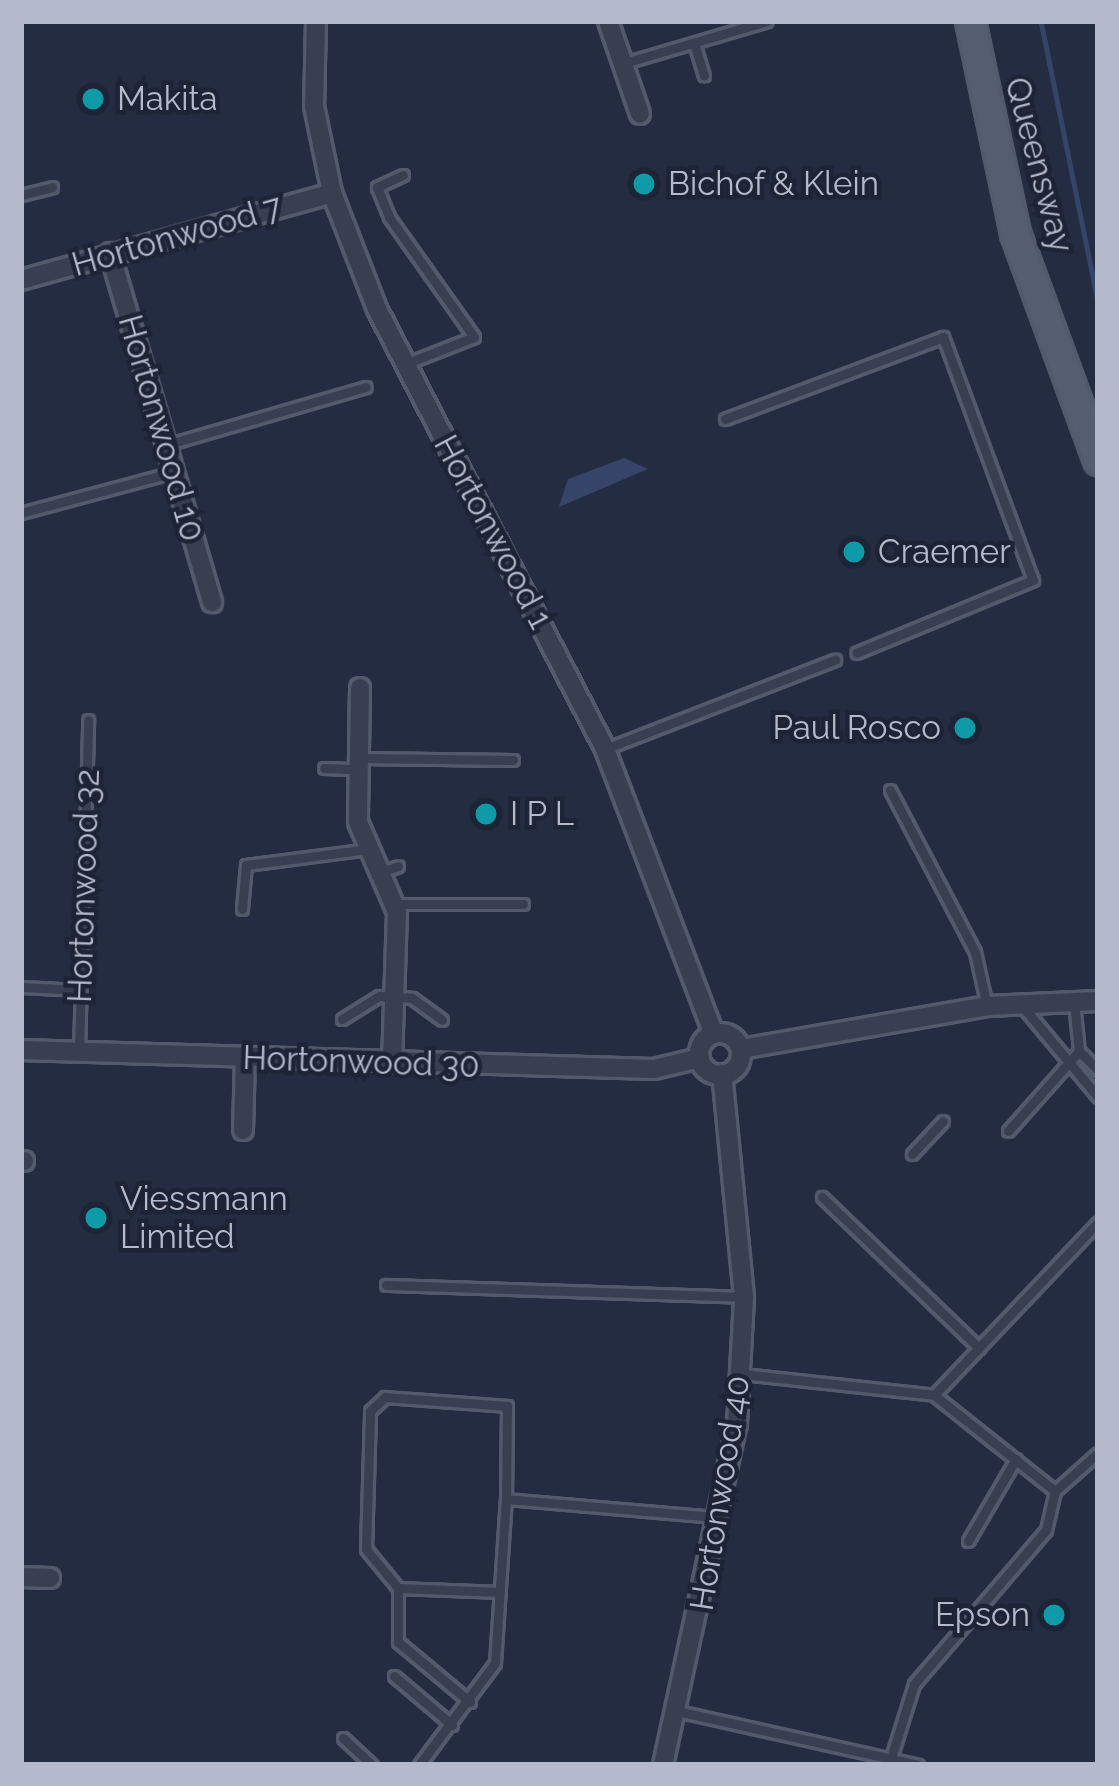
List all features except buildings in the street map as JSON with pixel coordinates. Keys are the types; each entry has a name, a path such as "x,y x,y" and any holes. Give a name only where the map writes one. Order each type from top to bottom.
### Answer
{"main road":[{"name":"Queensway","path":"970,21 1015,233 1098,460"}],"street":[{"name":"Hortonwood 1","path":"316,21 314,106 332,193 405,364 605,748 714,1034"},
{"path":"608,21 640,114"},
{"name":"Hortonwood 7","path":"21,280 332,193"},
{"name":"Hortonwood 10","path":"110,253 212,602"},
{"path":"360,688 358,764 370,849 390,869 394,904 392,1064"},
{"path":"741,1049 722,1074 700,1058 714,1034 741,1049 987,1006 1098,1000"},
{"name":"Hortonwood 30","path":"21,1051 654,1069 700,1058"},
{"path":"243,1130 244,1058"},
{"name":"Hortonwood 40","path":"663,1765 722,1518 741,1374 745,1297 722,1074"},
{"path":"21,1577 50,1578"}],"lane":[{"path":"621,64 767,21"},
{"path":"694,43 704,75"},
{"path":"403,175 376,187 389,218 474,337 405,364"},
{"path":"21,195 52,187"},
{"path":"725,418 943,337 1033,580 856,652"},
{"path":"166,445 366,387"},
{"path":"21,513 174,472"},
{"path":"605,748 836,660"},
{"name":"Hortonwood 32","path":"79,1051 88,720"},
{"path":"324,768 513,760"},
{"path":"890,790 975,952 987,1006"},
{"path":"242,909 246,865 370,849"},
{"path":"394,904 524,904"},
{"path":"21,987 81,990"},
{"path":"342,1019 392,998 442,1020"},
{"path":"1018,1002 1098,1097"},
{"path":"1008,1131 1070,1068 1079,1051 1074,1002"},
{"path":"1079,1051 1095,1065"},
{"path":"912,1154 943,1121"},
{"path":"822,1197 979,1348"},
{"path":"934,1395 1098,1222"},
{"path":"386,1285 745,1297"},
{"path":"741,1374 934,1395 1055,1491"},
{"path":"419,1765 495,1663 500,1592 506,1499 506,1406 374,1402 366,1557 398,1588 500,1592"},
{"path":"890,1758 914,1684 1046,1531 1055,1491 1098,1453"},
{"path":"968,1541 1016,1459"},
{"path":"506,1499 722,1518"},
{"path":"398,1588 398,1642 470,1702"},
{"path":"394,1676 452,1725"},
{"path":"677,1711 918,1765"},
{"path":"343,1738 372,1765"}],"water":[{"path":"624,458 648,469 559,507 568,479"}],"waterway":[{"path":"1041,21 1098,301"}],"place":[{"name":"Makita","path":"93,99"},
{"name":"Bichof & Klein","path":"644,184"},
{"name":"Craemer","path":"854,552"},
{"name":"Paul Rosco","path":"965,728"},
{"name":"I P L","path":"486,814"},
{"name":"Viessmann Limited","path":"96,1218"},
{"name":"Epson","path":"1054,1615"}]}
